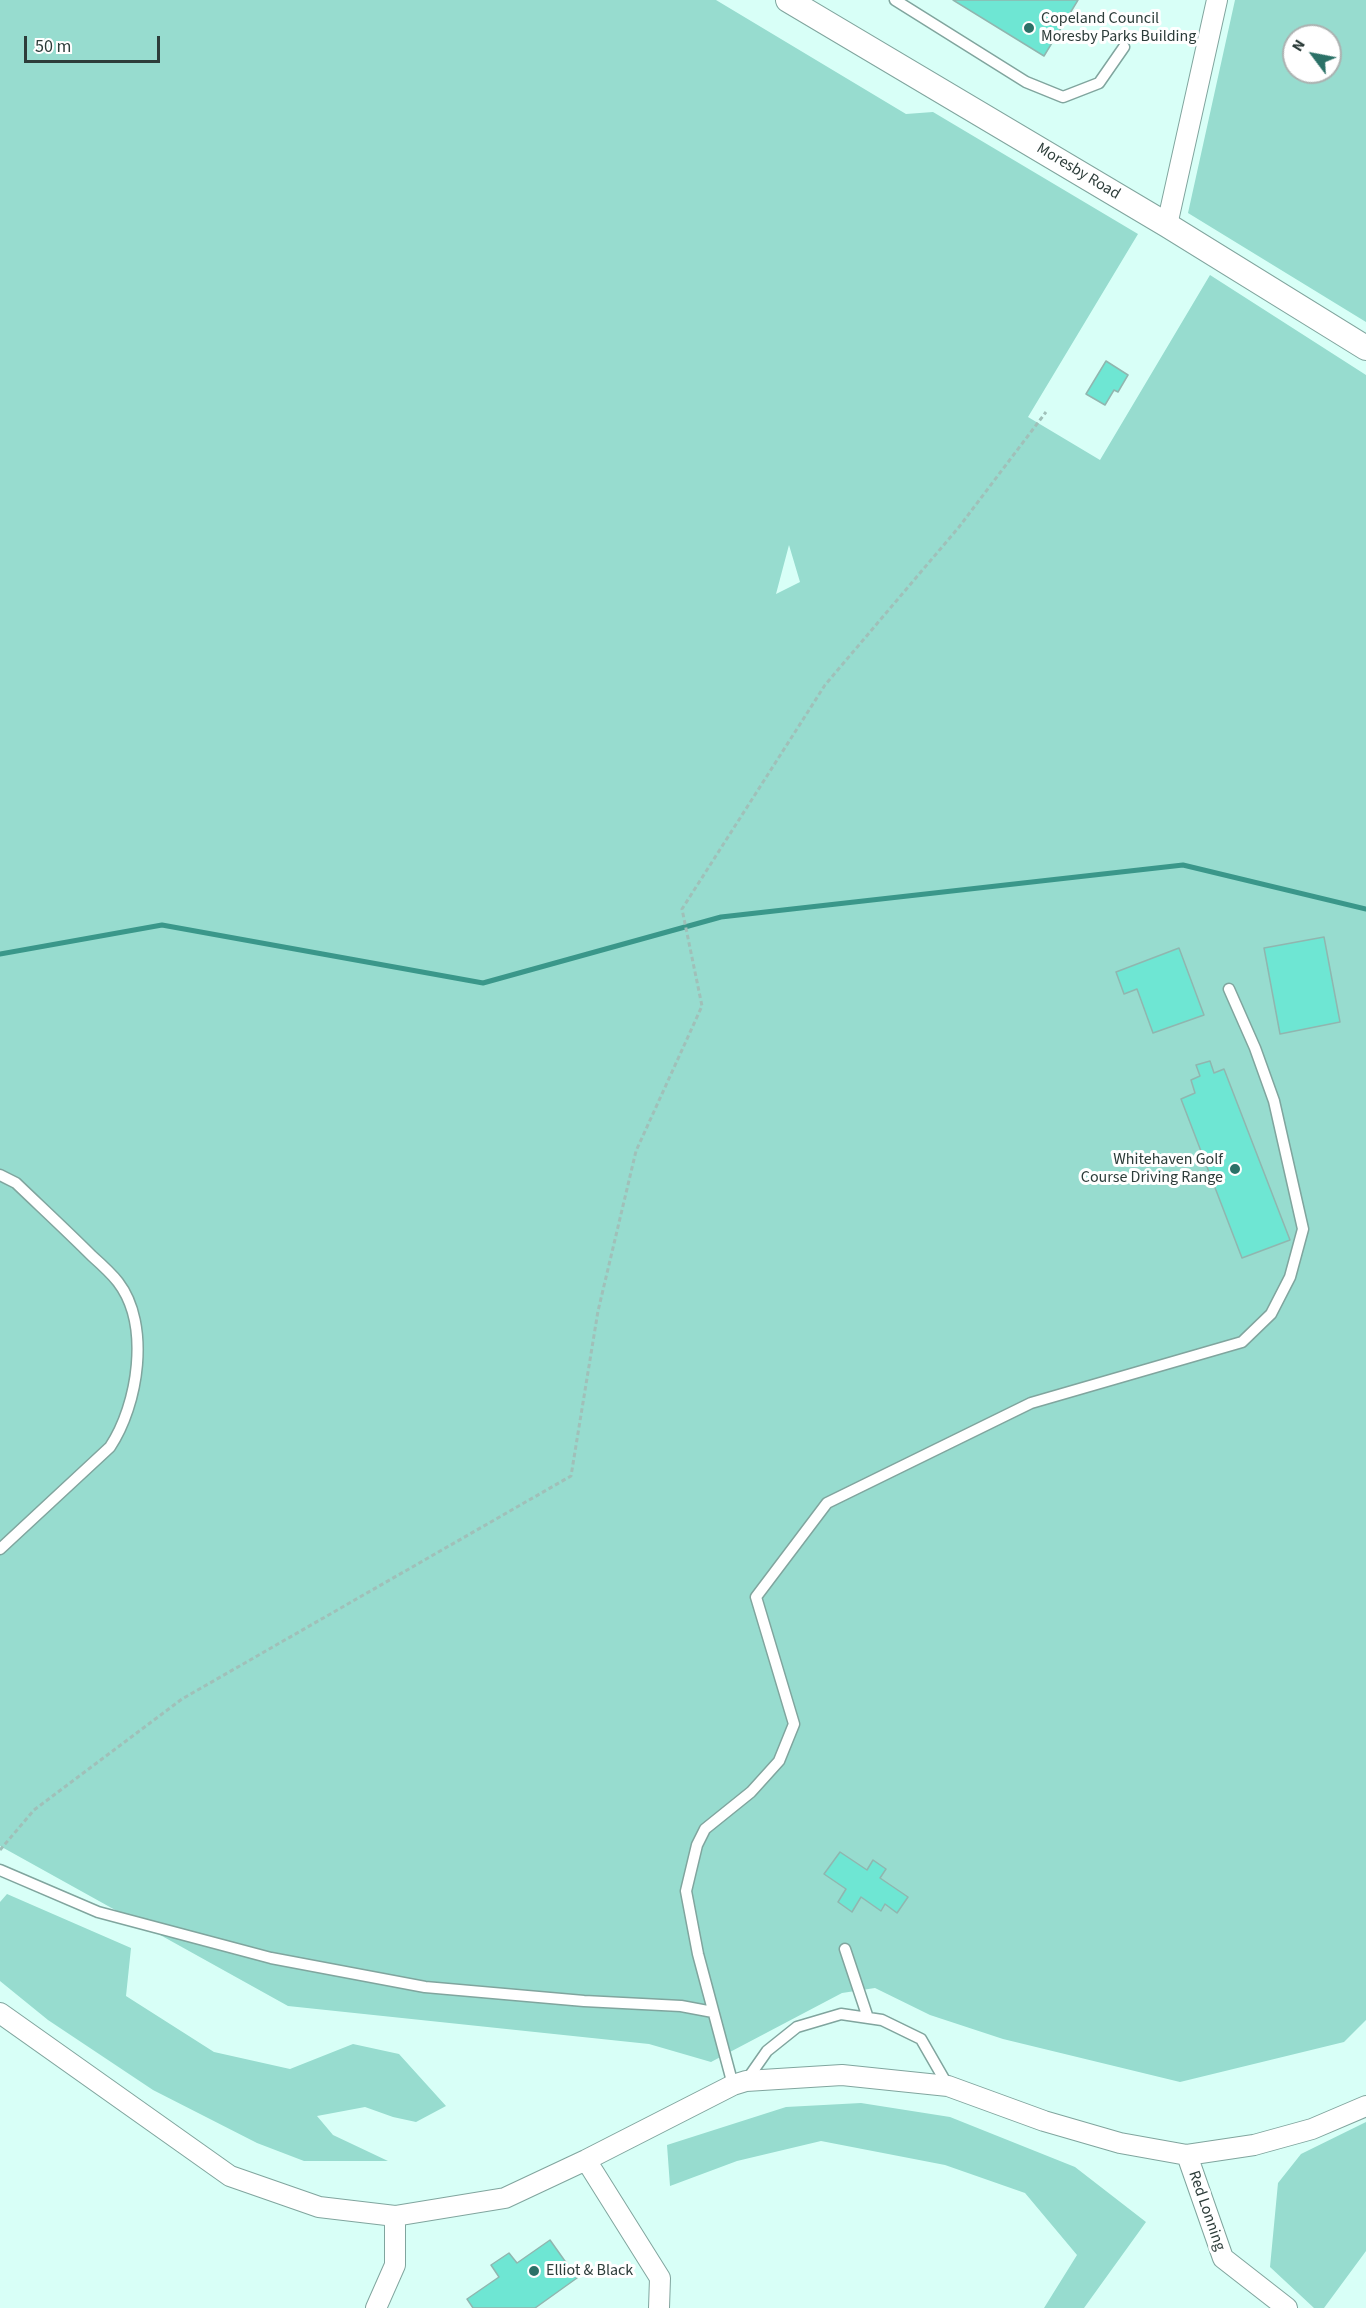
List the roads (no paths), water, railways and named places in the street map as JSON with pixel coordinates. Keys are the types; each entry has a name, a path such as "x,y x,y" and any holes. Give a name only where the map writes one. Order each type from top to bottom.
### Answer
{"street":[{"name":"Moresby Road","path":"788,0 1167,225 1366,348"},
{"path":"1167,225 1217,0"},
{"path":"0,2013 230,2176 319,2207 395,2216 505,2198 740,2083 842,2075 948,2086 1120,2143 1187,2155 1254,2145 1312,2129 1366,2106"},
{"name":"Red Lonning","path":"1187,2155 1222,2258 1287,2308"},
{"path":"586,2160 660,2278 659,2308"},
{"path":"376,2308 395,2265 395,2216"}],"lane":[{"path":"895,0 1026,81 1063,97 1098,83 1124,47"},
{"path":"948,2086 921,2038 882,2019 841,2014 797,2027 767,2051 740,2083 713,2012 698,1954 686,1891 697,1845 705,1829 751,1792 779,1761 794,1724 756,1597 827,1503 1031,1403 1242,1342 1271,1314 1290,1277 1304,1229 1274,1101 1255,1048 1229,989"},
{"path":"0,1175 16,1183 119,1283 130,1308 134,1330 137,1381 123,1428 110,1447 0,1549"},
{"path":"0,1870 98,1912 271,1958 424,1987 584,2001 681,2006 713,2012"},
{"path":"845,1949 868,2018"}],"waterway":[{"path":"0,954 162,925 483,983 721,917 1183,865 1366,909"}],"place":[{"name":"Copeland Council Moresby Parks Building","path":"1029,28"},
{"name":"Whitehaven Golf Course Driving Range","path":"1235,1169"},
{"name":"Elliot & Black","path":"534,2271"}]}
